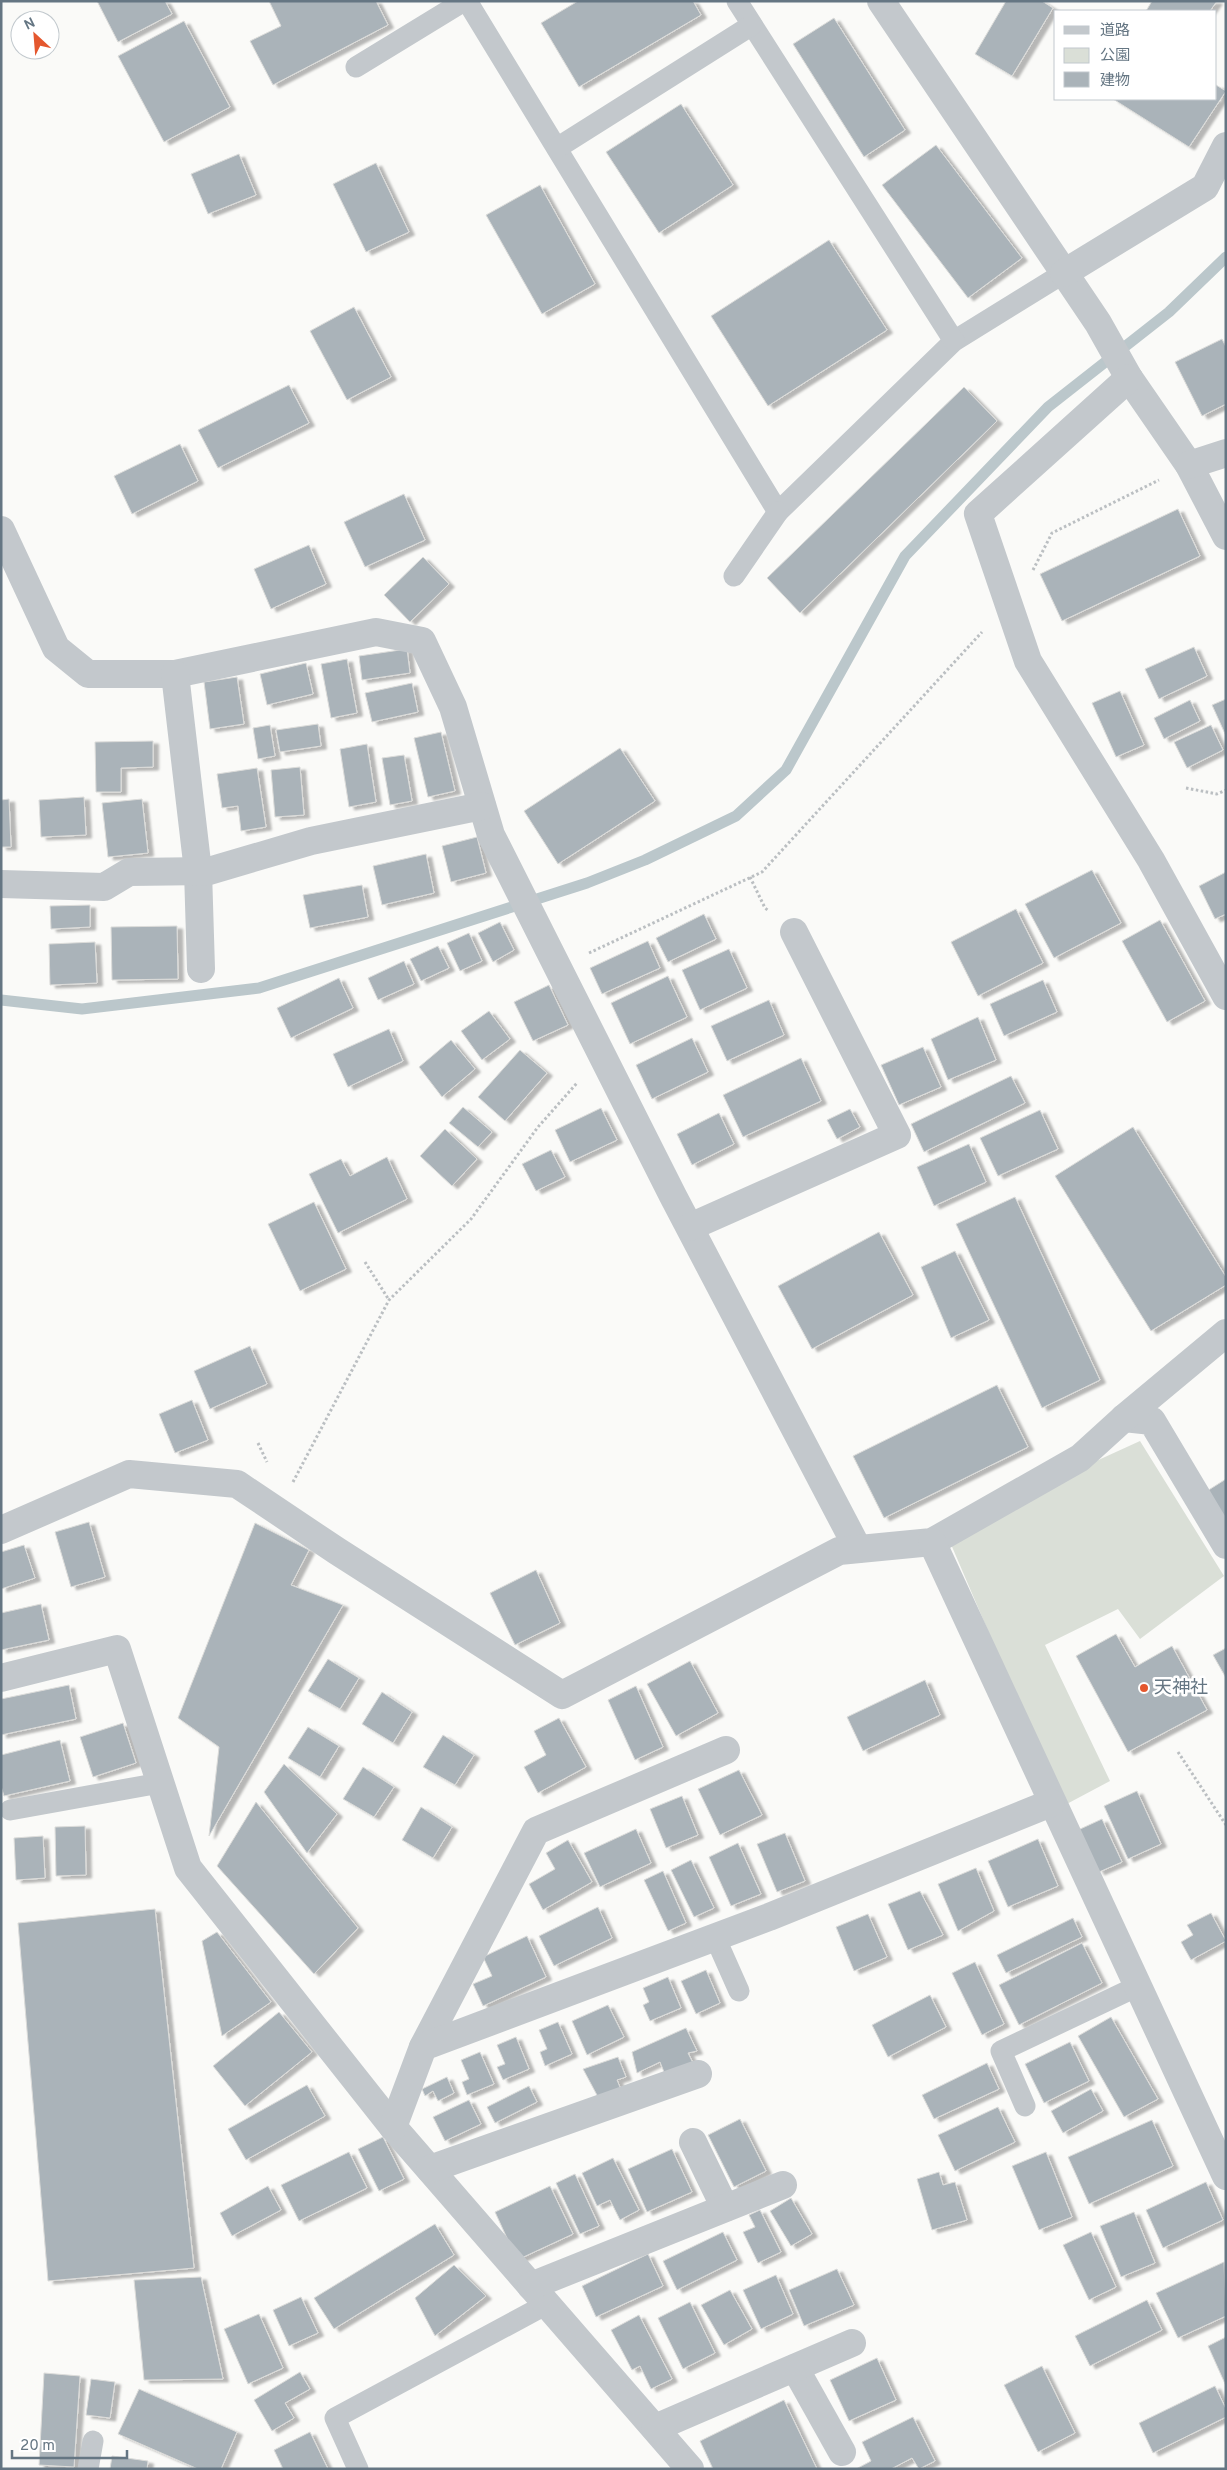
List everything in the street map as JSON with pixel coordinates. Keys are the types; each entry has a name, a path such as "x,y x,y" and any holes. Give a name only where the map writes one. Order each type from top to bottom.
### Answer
{"street":[{"path":"881,1 1098,323 1129,378 1189,465 1226,536"},
{"path":"1064,273 1205,186 1226,146"},
{"path":"1129,378 978,514 1007,604 1028,661 1152,860 1226,996"},
{"path":"1189,465 1226,453"},
{"path":"1,530 56,648 88,674 175,674 376,632 422,641 453,707 491,835 690,1227 858,1549"},
{"path":"175,674 198,871 202,969"},
{"path":"1,884 104,887 129,872 209,871 312,841 482,806"},
{"path":"690,1227 897,1135 794,932"},
{"path":"1,1530 129,1474 237,1484 562,1695 839,1551 932,1542 1080,1458 1124,1418 1226,1333"},
{"path":"1124,1418 1152,1421 1226,1545"},
{"path":"932,1542 1226,2176"},
{"path":"1,1678 117,1649 188,1868 393,2127 690,2469"},
{"path":"393,2127 423,2047 536,1831 726,1750"},
{"path":"423,2047 715,1937 1052,1803"},
{"path":"430,2169 698,2074"},
{"path":"693,2142 725,2208"},
{"path":"539,2295 725,2208 783,2185"},
{"path":"655,2428 852,2343"},
{"path":"795,2368 842,2452"}],"lane":[{"path":"356,66 465,1 557,148 778,512"},
{"path":"737,1 954,341"},
{"path":"557,148 752,25"},
{"path":"734,576 778,512 954,341 1064,273"},
{"path":"10,1810 160,1782"},
{"path":"715,1937 739,1991"},
{"path":"1026,2106 1001,2051 1138,1986"},
{"path":"358,2469 334,2418 539,2295"},
{"path":"88,2469 93,2441"}],"path":[{"path":"559,967 762,872 1007,604 1023,590 1052,533 1189,465"},
{"path":"1186,788 1217,794 1226,790"},
{"path":"278,1511 389,1300 470,1219 538,1126 578,1082"},
{"path":"366,1262 389,1300"},
{"path":"1178,1752 1226,1825"}],"green space":[{"path":"1140,1441 1224,1576 1140,1639 1118,1609 1045,1645 1110,1781 1063,1806 950,1542 1094,1462"}],"building":[{"path":"97,1 165,1 172,14 118,42"},
{"path":"269,1 376,1 388,25 273,85 250,41 281,26"},
{"path":"578,1 693,1 701,15 579,87 541,23"},
{"path":"1006,1 1042,1 1053,8 1012,76 975,54"},
{"path":"1152,1 1217,1 1211,10 1147,10"},
{"path":"834,18 905,130 864,157 793,44"},
{"path":"184,21 230,107 164,142 118,56"},
{"path":"1217,86 1226,91 1189,147 1115,100 1217,100"},
{"path":"681,104 733,185 659,233 606,152"},
{"path":"936,145 1022,258 968,298 882,185"},
{"path":"239,154 256,195 208,214 191,174"},
{"path":"376,163 409,232 366,252 333,184"},
{"path":"540,185 595,284 542,314 486,215"},
{"path":"829,240 887,330 768,406 711,316"},
{"path":"354,307 391,377 347,400 310,331"},
{"path":"1222,339 1226,347 1226,404 1202,416 1175,362"},
{"path":"289,385 309,423 218,468 198,430"},
{"path":"964,387 997,421 800,613 767,578"},
{"path":"180,444 198,481 132,514 114,476"},
{"path":"404,494 425,540 365,567 344,522"},
{"path":"1178,509 1200,556 1062,621 1040,574"},
{"path":"309,545 326,584 271,609 254,569"},
{"path":"423,557 449,584 410,622 384,595"},
{"path":"1194,647 1207,676 1159,699 1145,669"},
{"path":"407,649 410,673 362,680 359,656"},
{"path":"347,659 357,713 331,718 321,664"},
{"path":"306,663 313,694 267,705 260,674"},
{"path":"237,677 244,724 210,729 204,682"},
{"path":"412,683 418,712 372,722 365,693"},
{"path":"1120,691 1144,745 1116,757 1092,703"},
{"path":"1226,699 1226,736 1212,705"},
{"path":"1190,700 1200,721 1164,739 1154,718"},
{"path":"318,724 321,746 280,752 276,730"},
{"path":"270,725 275,756 258,759 253,728"},
{"path":"1211,725 1223,750 1187,768 1174,742"},
{"path":"441,732 455,791 428,797 414,738"},
{"path":"153,741 153,767 121,768 121,792 96,792 95,742"},
{"path":"367,744 376,802 349,807 340,749"},
{"path":"620,748 655,801 558,864 524,811"},
{"path":"404,755 412,801 390,805 382,758"},
{"path":"300,767 304,815 275,817 271,770"},
{"path":"257,768 266,827 241,831 238,806 222,808 217,774"},
{"path":"84,797 86,835 41,837 39,800"},
{"path":"9,799 11,847 1,847 1,800"},
{"path":"142,799 148,853 108,857 102,803"},
{"path":"477,837 486,873 451,882 442,846"},
{"path":"426,854 434,893 382,905 373,866"},
{"path":"1092,870 1121,923 1054,958 1025,904"},
{"path":"1226,872 1226,914 1215,919 1199,886"},
{"path":"362,885 368,917 310,928 303,895"},
{"path":"90,905 90,927 51,929 50,906"},
{"path":"1016,909 1043,963 978,996 951,942"},
{"path":"704,914 716,939 668,962 656,938"},
{"path":"1160,920 1205,1001 1167,1022 1122,941"},
{"path":"500,922 514,950 493,962 478,933"},
{"path":"177,926 178,979 112,980 111,927"},
{"path":"469,933 482,961 460,971 447,943"},
{"path":"648,941 660,968 602,994 590,968"},
{"path":"95,942 97,983 50,985 49,944"},
{"path":"438,946 449,968 421,981 410,959"},
{"path":"729,949 747,988 700,1010 682,970"},
{"path":"404,961 414,984 378,1000 368,978"},
{"path":"668,976 687,1017 630,1044 611,1003"},
{"path":"339,978 353,1008 291,1038 277,1008"},
{"path":"1043,980 1057,1012 1004,1036 990,1004"},
{"path":"549,985 568,1025 533,1041 514,1002"},
{"path":"769,1000 784,1035 727,1061 711,1026"},
{"path":"489,1011 510,1039 482,1060 461,1031"},
{"path":"978,1017 996,1060 948,1080 931,1039"},
{"path":"389,1029 403,1061 348,1087 333,1054"},
{"path":"692,1038 708,1072 652,1099 636,1065"},
{"path":"451,1040 475,1069 442,1097 419,1067"},
{"path":"923,1047 941,1087 899,1105 881,1065"},
{"path":"520,1050 547,1073 505,1121 478,1097"},
{"path":"801,1058 821,1101 743,1137 723,1095"},
{"path":"1011,1076 1025,1103 924,1152 911,1124"},
{"path":"463,1107 492,1132 478,1147 449,1123"},
{"path":"601,1108 617,1140 570,1162 555,1130"},
{"path":"850,1109 860,1127 837,1139 827,1120"},
{"path":"1040,1110 1058,1149 998,1176 980,1138"},
{"path":"719,1113 734,1144 692,1165 677,1134"},
{"path":"1133,1127 1226,1277 1226,1285 1151,1331 1055,1176"},
{"path":"445,1129 477,1159 452,1186 420,1156"},
{"path":"969,1144 986,1182 934,1206 917,1167"},
{"path":"551,1150 565,1177 536,1191 522,1164"},
{"path":"387,1157 407,1199 338,1233 309,1174 341,1159 350,1176"},
{"path":"1015,1197 1100,1380 1042,1408 956,1224"},
{"path":"314,1202 346,1269 300,1291 268,1224"},
{"path":"879,1232 913,1295 812,1349 778,1286"},
{"path":"955,1251 989,1320 951,1338 921,1267"},
{"path":"250,1346 267,1384 210,1409 194,1371"},
{"path":"997,1385 1028,1447 884,1518 853,1456"},
{"path":"192,1400 208,1440 175,1453 159,1414"},
{"path":"1226,1479 1226,1521 1207,1491"},
{"path":"89,1522 105,1577 71,1587 55,1532"},
{"path":"255,1523 309,1550 291,1585 343,1605 209,1836 219,1747 178,1718"},
{"path":"24,1545 35,1578 1,1589 1,1552"},
{"path":"536,1570 560,1623 515,1645 490,1593"},
{"path":"41,1604 49,1640 1,1650 1,1613"},
{"name":"天神社","path":"1116,1634 1135,1667 1172,1646 1207,1710 1128,1752 1076,1656"},
{"path":"1226,1648 1226,1678 1213,1655"},
{"path":"328,1659 359,1678 340,1709 308,1691"},
{"path":"690,1661 718,1713 676,1736 647,1684"},
{"path":"925,1680 940,1715 863,1751 847,1717"},
{"path":"69,1685 76,1719 1,1735 1,1699"},
{"path":"636,1686 663,1747 635,1760 608,1700"},
{"path":"382,1692 412,1712 393,1743 362,1724"},
{"path":"559,1718 586,1767 538,1793 524,1767 546,1755 534,1731"},
{"path":"123,1723 136,1763 93,1777 80,1737"},
{"path":"308,1727 339,1746 320,1777 288,1758"},
{"path":"443,1735 474,1755 455,1785 423,1767"},
{"path":"60,1740 70,1781 4,1796 1,1786 1,1755"},
{"path":"284,1764 337,1814 307,1853 264,1792"},
{"path":"363,1767 394,1787 374,1817 343,1799"},
{"path":"739,1770 762,1815 720,1835 698,1789"},
{"path":"1137,1791 1161,1844 1128,1859 1104,1806"},
{"path":"682,1796 698,1835 666,1848 650,1809"},
{"path":"256,1802 358,1928 314,1974 217,1866"},
{"path":"421,1807 452,1827 433,1858 402,1840"},
{"path":"1102,1819 1122,1862 1099,1872 1078,1830"},
{"path":"85,1826 86,1875 56,1876 55,1827"},
{"path":"636,1829 651,1863 600,1887 584,1853"},
{"path":"785,1833 805,1881 777,1892 757,1844"},
{"path":"43,1836 45,1878 16,1880 14,1838"},
{"path":"1038,1839 1058,1886 1008,1907 988,1861"},
{"path":"568,1840 592,1882 543,1910 529,1884 555,1869 546,1853"},
{"path":"738,1843 761,1894 731,1906 709,1857"},
{"path":"691,1860 714,1908 694,1917 671,1870"},
{"path":"976,1868 994,1911 958,1931 938,1884"},
{"path":"663,1871 686,1923 668,1931 644,1880"},
{"path":"920,1891 943,1935 908,1950 888,1904"},
{"path":"598,1907 612,1938 554,1966 539,1936"},
{"path":"155,1909 194,2268 48,2281 18,1923"},
{"path":"1211,1913 1226,1941 1191,1960 1181,1942 1193,1935 1187,1925"},
{"path":"868,1914 887,1957 854,1971 836,1927"},
{"path":"1073,1918 1082,1937 1006,1973 997,1955"},
{"path":"217,1932 271,2002 222,2036 202,1941"},
{"path":"527,1936 546,1977 483,2006 473,1984 492,1976 483,1957"},
{"path":"1082,1943 1102,1983 1019,2025 999,1985"},
{"path":"975,1962 1004,2024 982,2035 952,1973"},
{"path":"706,1970 720,2003 696,2014 681,1981"},
{"path":"668,1977 681,2008 650,2021 643,2005 649,2002 643,1988"},
{"path":"930,1995 946,2027 888,2057 872,2025"},
{"path":"608,2005 624,2037 587,2055 572,2021"},
{"path":"279,2012 312,2052 245,2106 213,2066"},
{"path":"1111,2017 1158,2099 1124,2117 1078,2036"},
{"path":"558,2022 572,2054 545,2066 540,2052 547,2049 539,2030"},
{"path":"686,2028 697,2051 688,2053 695,2067 666,2077 660,2062 637,2073 632,2052"},
{"path":"516,2037 529,2069 503,2080 497,2067 505,2064 497,2045"},
{"path":"1070,2042 1089,2081 1044,2103 1025,2064"},
{"path":"480,2052 494,2084 467,2095 462,2082 469,2079 461,2060"},
{"path":"618,2057 626,2077 617,2080 622,2092 598,2097 583,2069"},
{"path":"987,2063 999,2089 934,2119 922,2095"},
{"path":"447,2077 454,2093 438,2101 433,2091 425,2096 422,2089"},
{"path":"307,2085 325,2116 246,2160 228,2129"},
{"path":"529,2086 537,2102 495,2123 487,2107"},
{"path":"1091,2089 1103,2111 1063,2133 1051,2111"},
{"path":"469,2100 481,2124 445,2141 433,2117"},
{"path":"998,2107 1015,2142 955,2171 938,2135"},
{"path":"740,2119 766,2171 734,2187 708,2135"},
{"path":"1152,2120 1173,2166 1089,2204 1068,2157"},
{"path":"383,2137 404,2179 379,2191 358,2149"},
{"path":"672,2149 692,2192 647,2212 628,2169"},
{"path":"349,2152 367,2188 299,2221 281,2185"},
{"path":"1046,2152 1072,2217 1039,2230 1012,2166"},
{"path":"613,2158 639,2210 620,2220 610,2200 597,2206 582,2173"},
{"path":"939,2172 943,2185 955,2182 967,2220 932,2230 917,2179"},
{"path":"575,2174 599,2226 580,2234 556,2183"},
{"path":"1206,2182 1223,2220 1163,2248 1146,2210"},
{"path":"268,2186 281,2210 232,2236 220,2213"},
{"path":"550,2186 573,2234 517,2260 495,2212"},
{"path":"791,2198 812,2234 791,2246 770,2211"},
{"path":"760,2210 781,2252 758,2263 743,2232 755,2227 749,2215"},
{"path":"1134,2212 1155,2263 1121,2277 1100,2226"},
{"path":"435,2224 454,2255 334,2329 314,2298"},
{"path":"723,2232 737,2260 677,2290 663,2261"},
{"path":"1091,2232 1116,2287 1089,2300 1063,2245"},
{"path":"648,2254 663,2286 596,2317 582,2286"},
{"path":"1224,2262 1226,2316 1178,2338 1156,2293"},
{"path":"454,2265 486,2296 435,2336 415,2298"},
{"path":"837,2269 854,2305 804,2326 789,2290"},
{"path":"776,2275 793,2314 761,2329 743,2290"},
{"path":"201,2277 223,2379 144,2380 134,2280"},
{"path":"730,2290 752,2329 724,2345 701,2305"},
{"path":"301,2297 318,2333 289,2346 273,2310"},
{"path":"1147,2300 1162,2330 1090,2366 1075,2336"},
{"path":"690,2302 715,2353 683,2369 658,2318"},
{"path":"259,2314 283,2368 248,2384 224,2329"},
{"path":"639,2315 672,2379 651,2389 640,2366 632,2370 611,2330"},
{"path":"1226,2337 1226,2386 1208,2346"},
{"path":"877,2358 896,2400 849,2421 830,2380"},
{"path":"1042,2366 1075,2433 1038,2452 1004,2385"},
{"path":"300,2372 310,2389 285,2403 294,2418 272,2431 254,2400"},
{"path":"44,2373 80,2376 74,2467 39,2465"},
{"path":"91,2379 115,2382 110,2418 86,2415"},
{"path":"1215,2386 1226,2409 1226,2417 1153,2453 1139,2423"},
{"path":"139,2389 237,2432 221,2469 198,2469 118,2434"},
{"path":"784,2400 817,2469 713,2469 700,2441"},
{"path":"913,2417 935,2461 919,2469 912,2458 891,2469 856,2469 871,2461 862,2442"},
{"path":"310,2432 328,2469 283,2469 274,2450"},
{"path":"112,2456 148,2461 147,2469 110,2469"}],"waterway":[{"path":"1,1000 82,1009 259,988 587,883 645,860 736,816 786,770 905,556 1048,407 1169,312 1226,257"}],"place":[{"name":"天神社","path":"1144,1688"}]}
